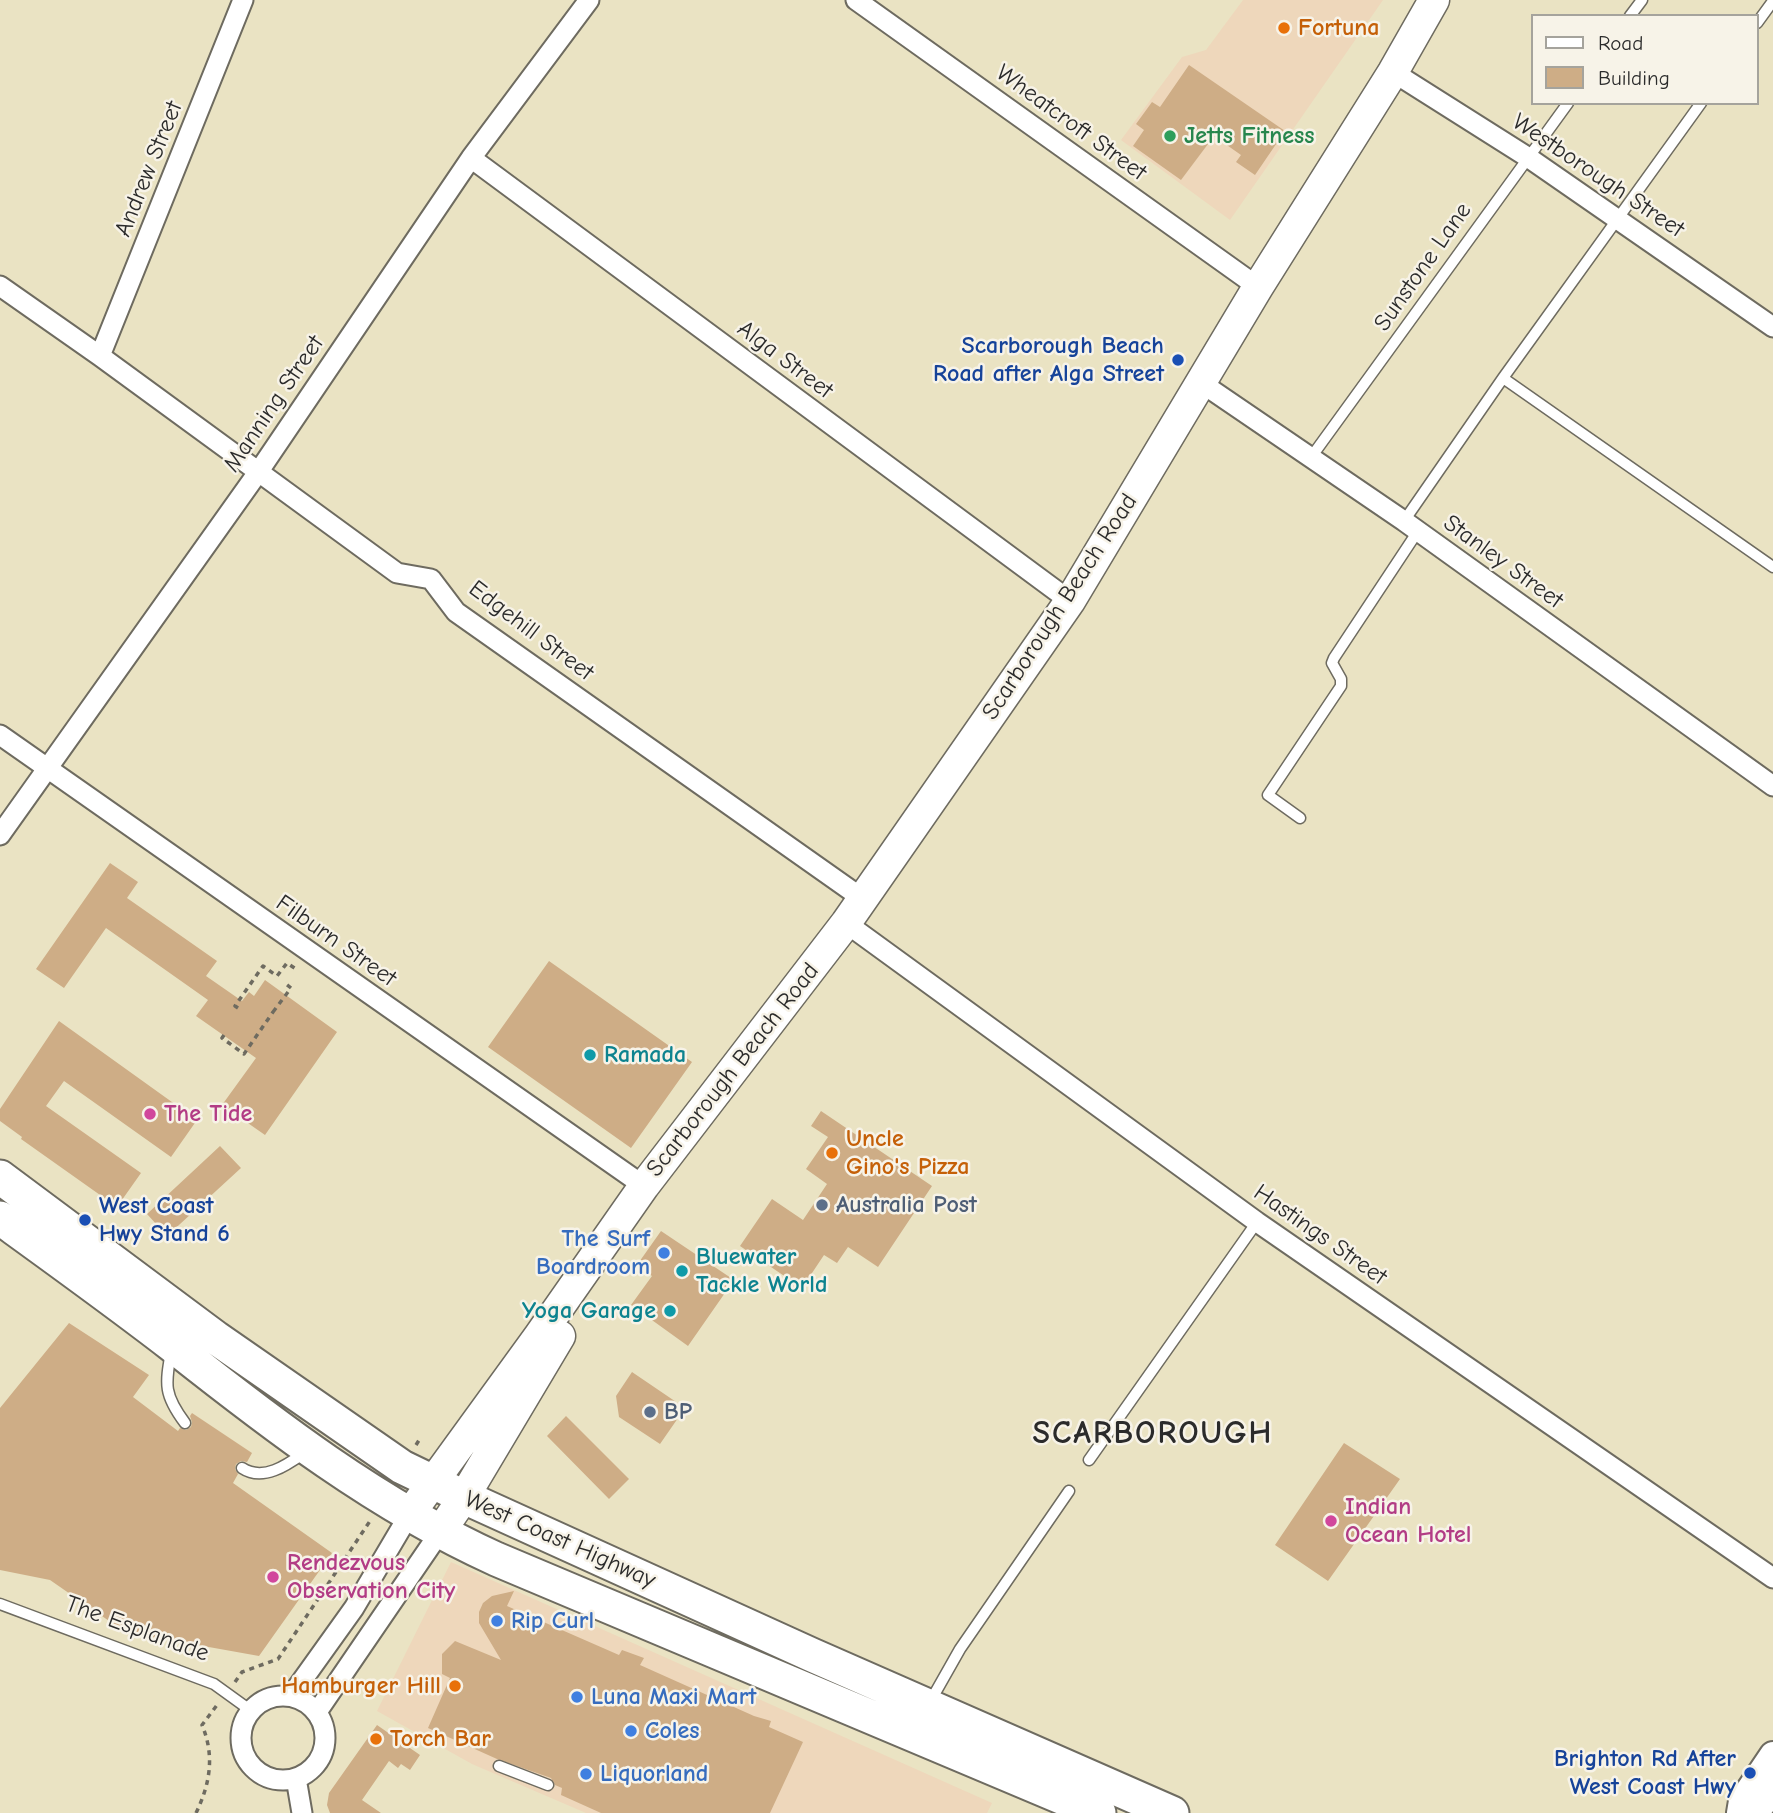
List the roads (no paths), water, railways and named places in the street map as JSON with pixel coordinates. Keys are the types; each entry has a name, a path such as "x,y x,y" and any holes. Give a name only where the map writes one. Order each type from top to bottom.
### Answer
{"highway":[{"name":"West Coast Highway","path":"0,1177 216,1338 393,1462 464,1497 1172,1813"},
{"name":"West Coast Highway","path":"0,1218 311,1449 383,1500 440,1532 521,1570 1099,1813"}],"main road":[{"name":"Scarborough Beach Road","path":"409,1515 644,1186 854,911 1070,601 1200,382 1393,72 1434,0"},
{"name":"Scarborough Beach Road","path":"440,1532 464,1497 585,1294 644,1186"}],"street":[{"name":"Andrew Street","path":"100,356 243,0"},
{"name":"Manning Street","path":"0,835 259,471 471,158 589,0"},
{"name":"Wheatcroft Street","path":"856,0 1258,287"},
{"name":"Westborough Street","path":"1393,72 1529,158 1771,320"},
{"name":"Alga Street","path":"471,158 1070,601"},
{"name":"Edgehill Street","path":"0,286 397,573 431,579 456,612 854,911"},
{"name":"Stanley Street","path":"1200,382 1312,456 1773,786"},
{"name":"Filburn Street","path":"0,735 644,1186"},
{"name":"Hastings Street","path":"854,911 1256,1222 1773,1578"},
{"name":"Scarborough Beach Road","path":"291,1696 354,1608 409,1515"},
{"name":"Scarborough Beach Road","path":"317,1712 440,1532"},
{"path":"291,1696 306,1702 317,1712 325,1731 323,1750 313,1767 296,1778 284,1780 272,1779 251,1767 244,1756 240,1732 250,1710 269,1698 291,1696"},
{"path":"1740,1813 1742,1801 1773,1755"},
{"path":"296,1778 302,1813"},
{"path":"1755,1813 1773,1790"}],"lane":[{"path":"1759,20 1773,1"},
{"name":"Sunstone Lane","path":"1312,456 1568,105"},
{"path":"1300,818 1268,795 1341,686 1341,679 1332,663 1334,658 1411,526 1503,378 1700,105"},
{"path":"1503,378 1773,567"},
{"path":"1089,1460 1256,1222"},
{"path":"172,1345 166,1375 168,1397 185,1423"},
{"path":"242,1468 249,1472 264,1473 283,1468 311,1449"},
{"path":"928,1706 960,1649 1069,1491"},
{"name":"The Esplanade","path":"0,1604 177,1669 228,1691 250,1710"},
{"path":"499,1766 548,1785"}],"place":[{"name":"Fortuna","path":"1284,28"},
{"name":"Jetts Fitness","path":"1170,136"},
{"name":"Scarborough Beach Road after Alga Street","path":"1178,360"},
{"name":"Ramada","path":"590,1055"},
{"name":"The Tide","path":"150,1114"},
{"name":"Uncle Gino's Pizza","path":"832,1153"},
{"name":"Australia Post","path":"822,1205"},
{"name":"West Coast Hwy Stand 6","path":"85,1220"},
{"name":"The Surf Boardroom","path":"664,1253"},
{"name":"Bluewater Tackle World","path":"682,1271"},
{"name":"Yoga Garage","path":"670,1311"},
{"name":"BP","path":"650,1412"},
{"name":"Indian Ocean Hotel","path":"1331,1521"},
{"name":"Rendezvous Observation City","path":"273,1577"},
{"name":"Rip Curl","path":"497,1621"},
{"name":"Hamburger Hill","path":"455,1686"},
{"name":"Luna Maxi Mart","path":"577,1697"},
{"name":"Coles","path":"631,1731"},
{"name":"Torch Bar","path":"376,1739"},
{"name":"Brighton Rd After West Coast Hwy","path":"1750,1773"},
{"name":"Liquorland","path":"586,1774"}],"district":[{"name":"SCARBOROUGH","path":"1153,1434"}]}
